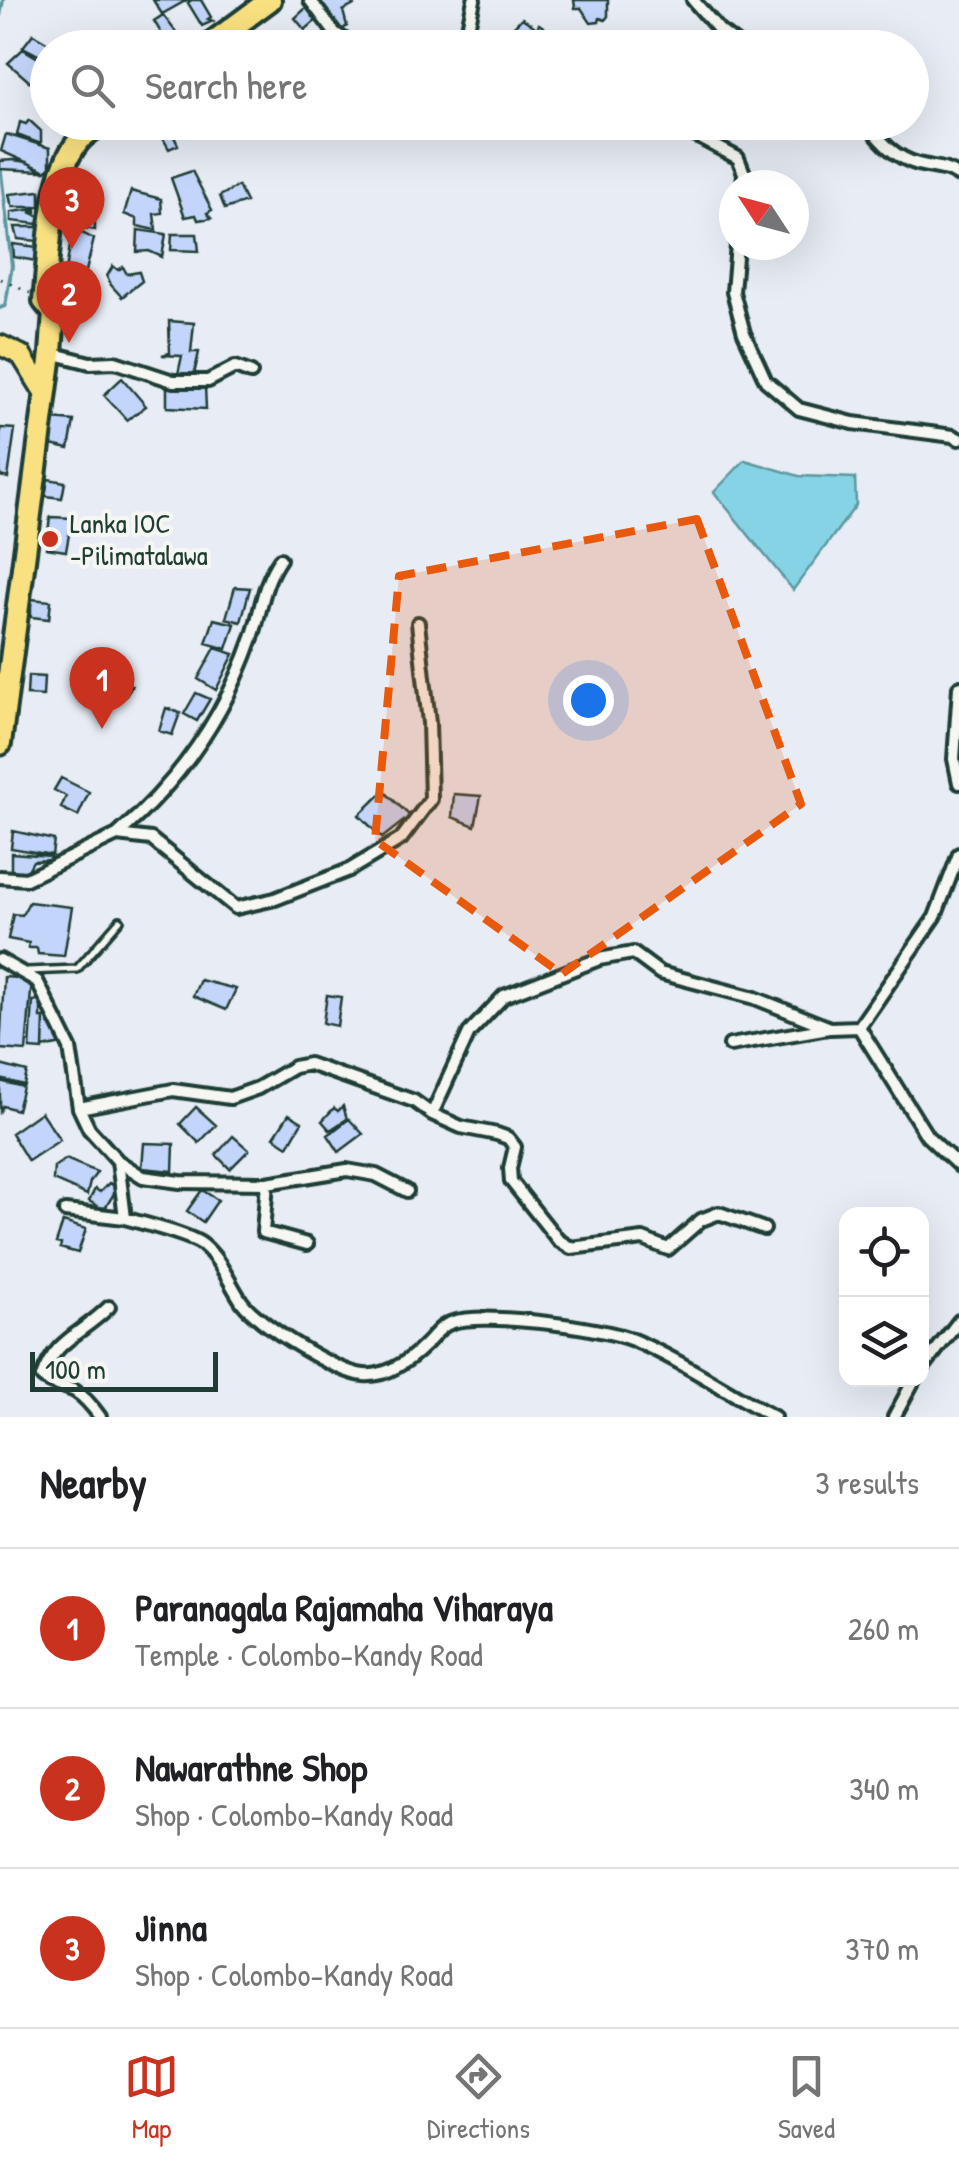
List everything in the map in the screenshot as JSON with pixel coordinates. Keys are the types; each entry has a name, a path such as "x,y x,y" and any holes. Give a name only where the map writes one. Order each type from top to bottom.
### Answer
{"highway":[{"path":"229,30 270,0"},
{"path":"0,744 54,313 44,300 55,205 62,166 80,140"}],"main road":[{"path":"0,344 21,355 45,394"},
{"path":"21,355 50,352"}],"street":[{"path":"310,0 333,30"},
{"path":"469,30 474,0"},
{"path":"692,0 718,30"},
{"path":"704,140 738,158 743,170"},
{"path":"880,140 890,152 916,163 951,170 959,176"},
{"path":"736,260 733,292 744,333 766,381 799,410 853,423 959,439"},
{"path":"50,352 90,362 115,362 173,381 208,381 234,366 251,374"},
{"path":"0,876 26,880 117,835 161,795 202,742 252,641 266,580 280,559"},
{"path":"117,835 152,838 236,908 276,898 349,870 401,838 432,799 430,722 418,623"},
{"path":"959,687 954,760 959,783"},
{"path":"859,1027 935,916 959,854"},
{"path":"432,1114 470,1033 504,996 599,959 633,953 660,973 756,998 830,1028"},
{"path":"0,960 37,980 70,1048 80,1108 89,1129 118,1160 143,1176 180,1182 267,1183 347,1170 376,1174 407,1190"},
{"path":"730,1046 830,1028 859,1027"},
{"path":"859,1027 927,1136 959,1166"},
{"path":"80,1108 173,1090 230,1098 258,1088 294,1067 309,1064 414,1102 462,1128 497,1134 515,1144 510,1181 558,1240 571,1248 643,1239 668,1249 702,1220 718,1212 764,1230"},
{"path":"118,1160 125,1218"},
{"path":"267,1183 263,1232 308,1244"},
{"path":"65,1212 125,1218 192,1237 215,1257 242,1303 256,1317 332,1363 363,1376 388,1372 424,1347 443,1325 490,1318 524,1320 631,1339 774,1417"},
{"path":"100,1417 88,1400 42,1377 57,1346 109,1306"},
{"path":"929,1360 959,1322"},
{"path":"894,1417 910,1387"}],"lane":[{"path":"24,971 76,969 120,920"}],"path":[{"path":"0,279 32,294"}],"highlighted area":[{"path":"697,519 801,804 562,974 375,840 399,576"}],"water":[{"path":"745,460 799,476 855,478 856,505 793,590 714,492"}],"building":[{"path":"153,0 187,0 162,14"},
{"path":"201,0 211,17 208,19 213,21 202,26 188,3"},
{"path":"316,0 348,0 354,5 343,11 347,26 342,30"},
{"path":"574,0 608,0 608,16 591,23 581,8 575,8"},
{"path":"307,7 318,19 305,30 295,18"},
{"path":"163,15 174,30 159,30 154,21"},
{"path":"522,18 534,26 531,30 512,28"},
{"path":"23,49 30,53 30,82 8,63"},
{"path":"30,121 30,140 17,135 20,122"},
{"path":"6,134 50,148 50,166 46,171 1,151"},
{"path":"164,140 176,140 178,145 169,149"},
{"path":"0,161 27,162 41,171 0,169"},
{"path":"192,171 212,210 207,213 211,218 185,217 171,178"},
{"path":"238,186 246,202 225,209 220,196"},
{"path":"40,191 40,207 13,207 11,203 9,194"},
{"path":"131,191 161,199 162,213 154,214 156,230 137,226 137,219 124,214"},
{"path":"36,209 30,212 41,217 38,224 11,221 11,212"},
{"path":"72,214 95,217 95,230 69,225"},
{"path":"15,227 39,227 38,241 18,239"},
{"path":"138,230 166,234 162,257 149,251 137,252"},
{"path":"82,233 94,239 85,275 73,268 66,270 72,234"},
{"path":"172,234 197,234 199,251 171,250"},
{"path":"13,244 38,247 36,261 14,257"},
{"path":"113,266 118,270 123,267 127,274 139,272 142,281 122,297 107,276"},
{"path":"169,321 194,323 191,352 199,352 194,375 178,374 182,356 162,355 170,353"},
{"path":"122,378 146,406 127,420 104,395"},
{"path":"186,385 205,386 206,409 167,407 167,386 183,389"},
{"path":"51,419 74,421 69,449 46,444"},
{"path":"0,428 15,429 8,478 0,476"},
{"path":"48,479 65,482 62,498 45,496"},
{"path":"50,517 72,518 66,551 46,548"},
{"path":"235,587 250,588 241,622 226,618"},
{"path":"31,599 51,601 49,619 31,617"},
{"path":"214,619 235,624 227,649 206,643"},
{"path":"215,648 234,654 216,690 198,679"},
{"path":"111,674 132,686 125,697 105,685"},
{"path":"28,676 44,677 43,696 27,695"},
{"path":"196,693 210,699 197,721 184,714"},
{"path":"166,708 180,713 172,735 159,731"},
{"path":"61,778 89,792 78,816 61,808 66,796 54,790"},
{"path":"384,791 410,816 382,838 359,815"},
{"path":"454,794 481,796 475,826 452,817"},
{"path":"13,831 54,840 52,855 11,848"},
{"path":"11,853 50,856 50,860 33,861 27,872 11,871"},
{"path":"29,902 72,907 64,956 38,954 37,948 28,948 29,943 8,939 13,914 22,915"},
{"path":"4,977 32,979 26,1051 0,1049"},
{"path":"200,980 236,989 226,1010 193,996"},
{"path":"327,995 341,997 337,1026 323,1023"},
{"path":"41,1000 43,1050 30,1049 33,1001"},
{"path":"53,1016 62,1044 43,1048 44,1018"},
{"path":"0,1065 27,1072 24,1085 0,1079"},
{"path":"0,1081 23,1087 17,1110 3,1106 0,1111"},
{"path":"343,1106 347,1119 330,1130 322,1121 334,1108 338,1111"},
{"path":"196,1107 216,1125 199,1143 180,1124"},
{"path":"41,1112 60,1140 28,1161 11,1133"},
{"path":"289,1114 302,1122 288,1146 274,1137"},
{"path":"349,1119 363,1134 339,1152 328,1135"},
{"path":"233,1136 249,1150 230,1169 216,1155"},
{"path":"144,1143 174,1144 173,1171 142,1168"},
{"path":"66,1159 97,1172 87,1195 53,1180 54,1167"},
{"path":"109,1183 118,1187 104,1210 89,1201 95,1189 100,1192"},
{"path":"202,1190 218,1200 203,1222 187,1211"},
{"path":"63,1222 86,1229 78,1253 56,1243"}],"waterway":[{"path":"0,16 3,0"},
{"path":"0,164 12,266 5,306 0,308"}],"place":[{"name":"Jinna","path":"72,249"},
{"name":"Nawarathne Shop","path":"69,343"},
{"name":"Lanka IOC -Pilimatalawa","path":"50,539"},
{"name":"Paranagala Rajamaha Viharaya","path":"102,729"}]}
